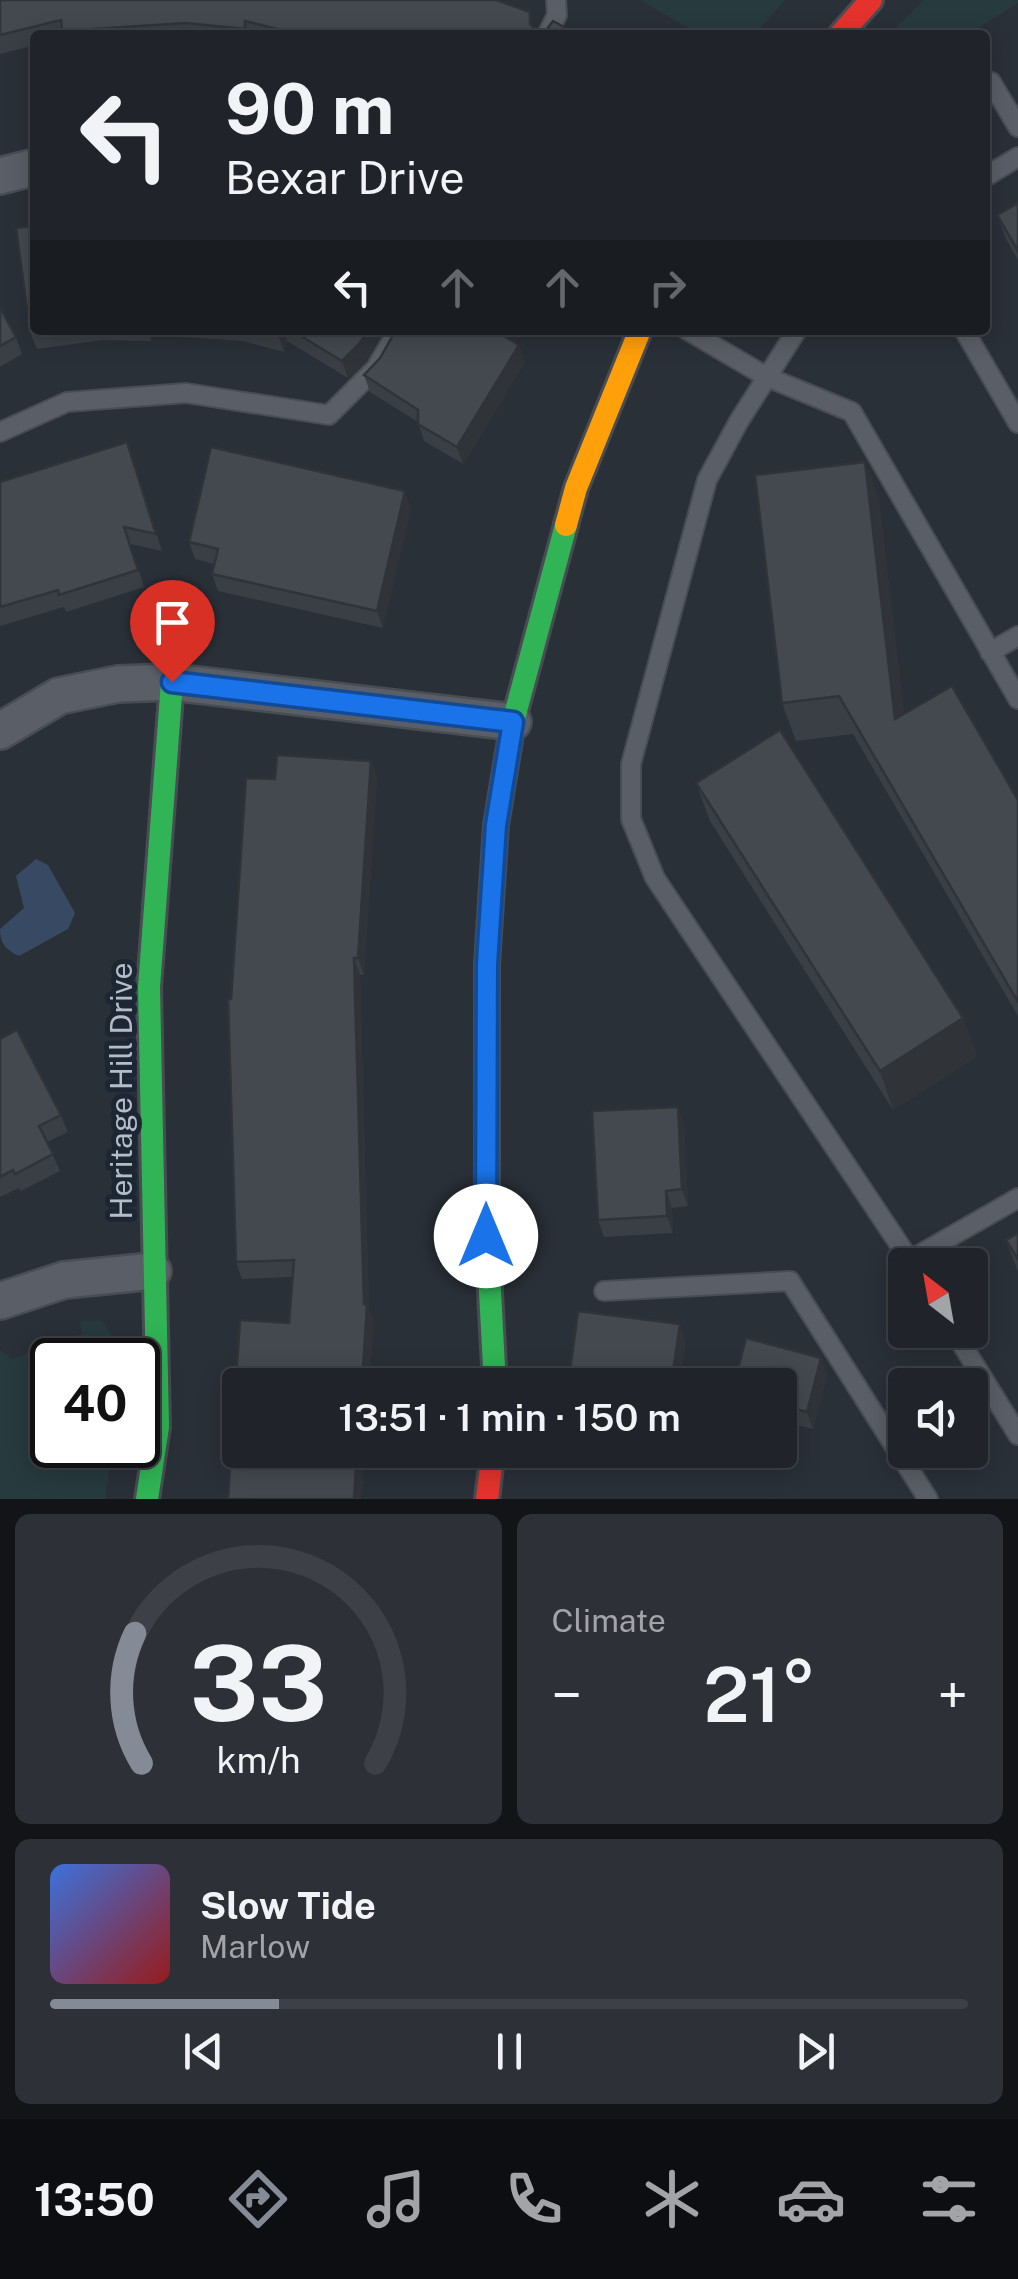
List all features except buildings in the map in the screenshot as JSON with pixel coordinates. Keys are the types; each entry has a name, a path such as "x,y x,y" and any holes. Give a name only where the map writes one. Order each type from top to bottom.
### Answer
{"street":[{"path":"844,30 871,0"},
{"path":"0,176 30,169"},
{"path":"494,1368 486,1236 487,964 496,825 513,722 576,488 638,335"},
{"path":"0,730 59,696 118,684 172,682 513,722"},
{"name":"Heritage Hill Drive","path":"147,1499 158,1426 149,986 172,682"},
{"path":"0,1301 64,1280 152,1271"},
{"path":"487,1499 490,1468"}],"lane":[{"path":"550,30 557,15 556,0"},
{"path":"991,82 1018,127"},
{"path":"990,175 1018,156"},
{"path":"0,432 67,402 186,393 329,415 376,368 395,335"},
{"path":"696,335 767,377 852,412 1018,700"},
{"path":"795,335 707,480 631,764 631,819 655,878 901,1248"},
{"path":"967,335 1018,423"},
{"path":"990,652 1018,636"},
{"path":"936,1248 1018,1198"},
{"path":"604,1291 790,1281 928,1499"},
{"path":"964,1348 1018,1435"}],"green space":[{"path":"640,0 785,0 758,30 691,30"},
{"path":"924,0 1018,0 975,30 894,30"},
{"path":"101,1320 113,1338 71,1338 82,1334 80,1321"},
{"path":"0,1350 12,1359 30,1353 30,1468 110,1468 105,1499 0,1499"}],"water":[{"path":"36,859 48,865 75,913 68,929 19,956 5,946 0,929 24,908 16,876"}],"traffic: fast":[{"path":"494,1368 487,1236 487,964 496,825 513,722 566,525"},
{"path":"147,1499 158,1427 149,987 172,682"}],"traffic: slow":[{"path":"566,525 576,488 638,335"}],"traffic: jam":[{"path":"844,30 871,0"},
{"path":"487,1499 491,1468"}],"route":[{"path":"172,682 513,722 496,825 487,964 486,1236"}]}
